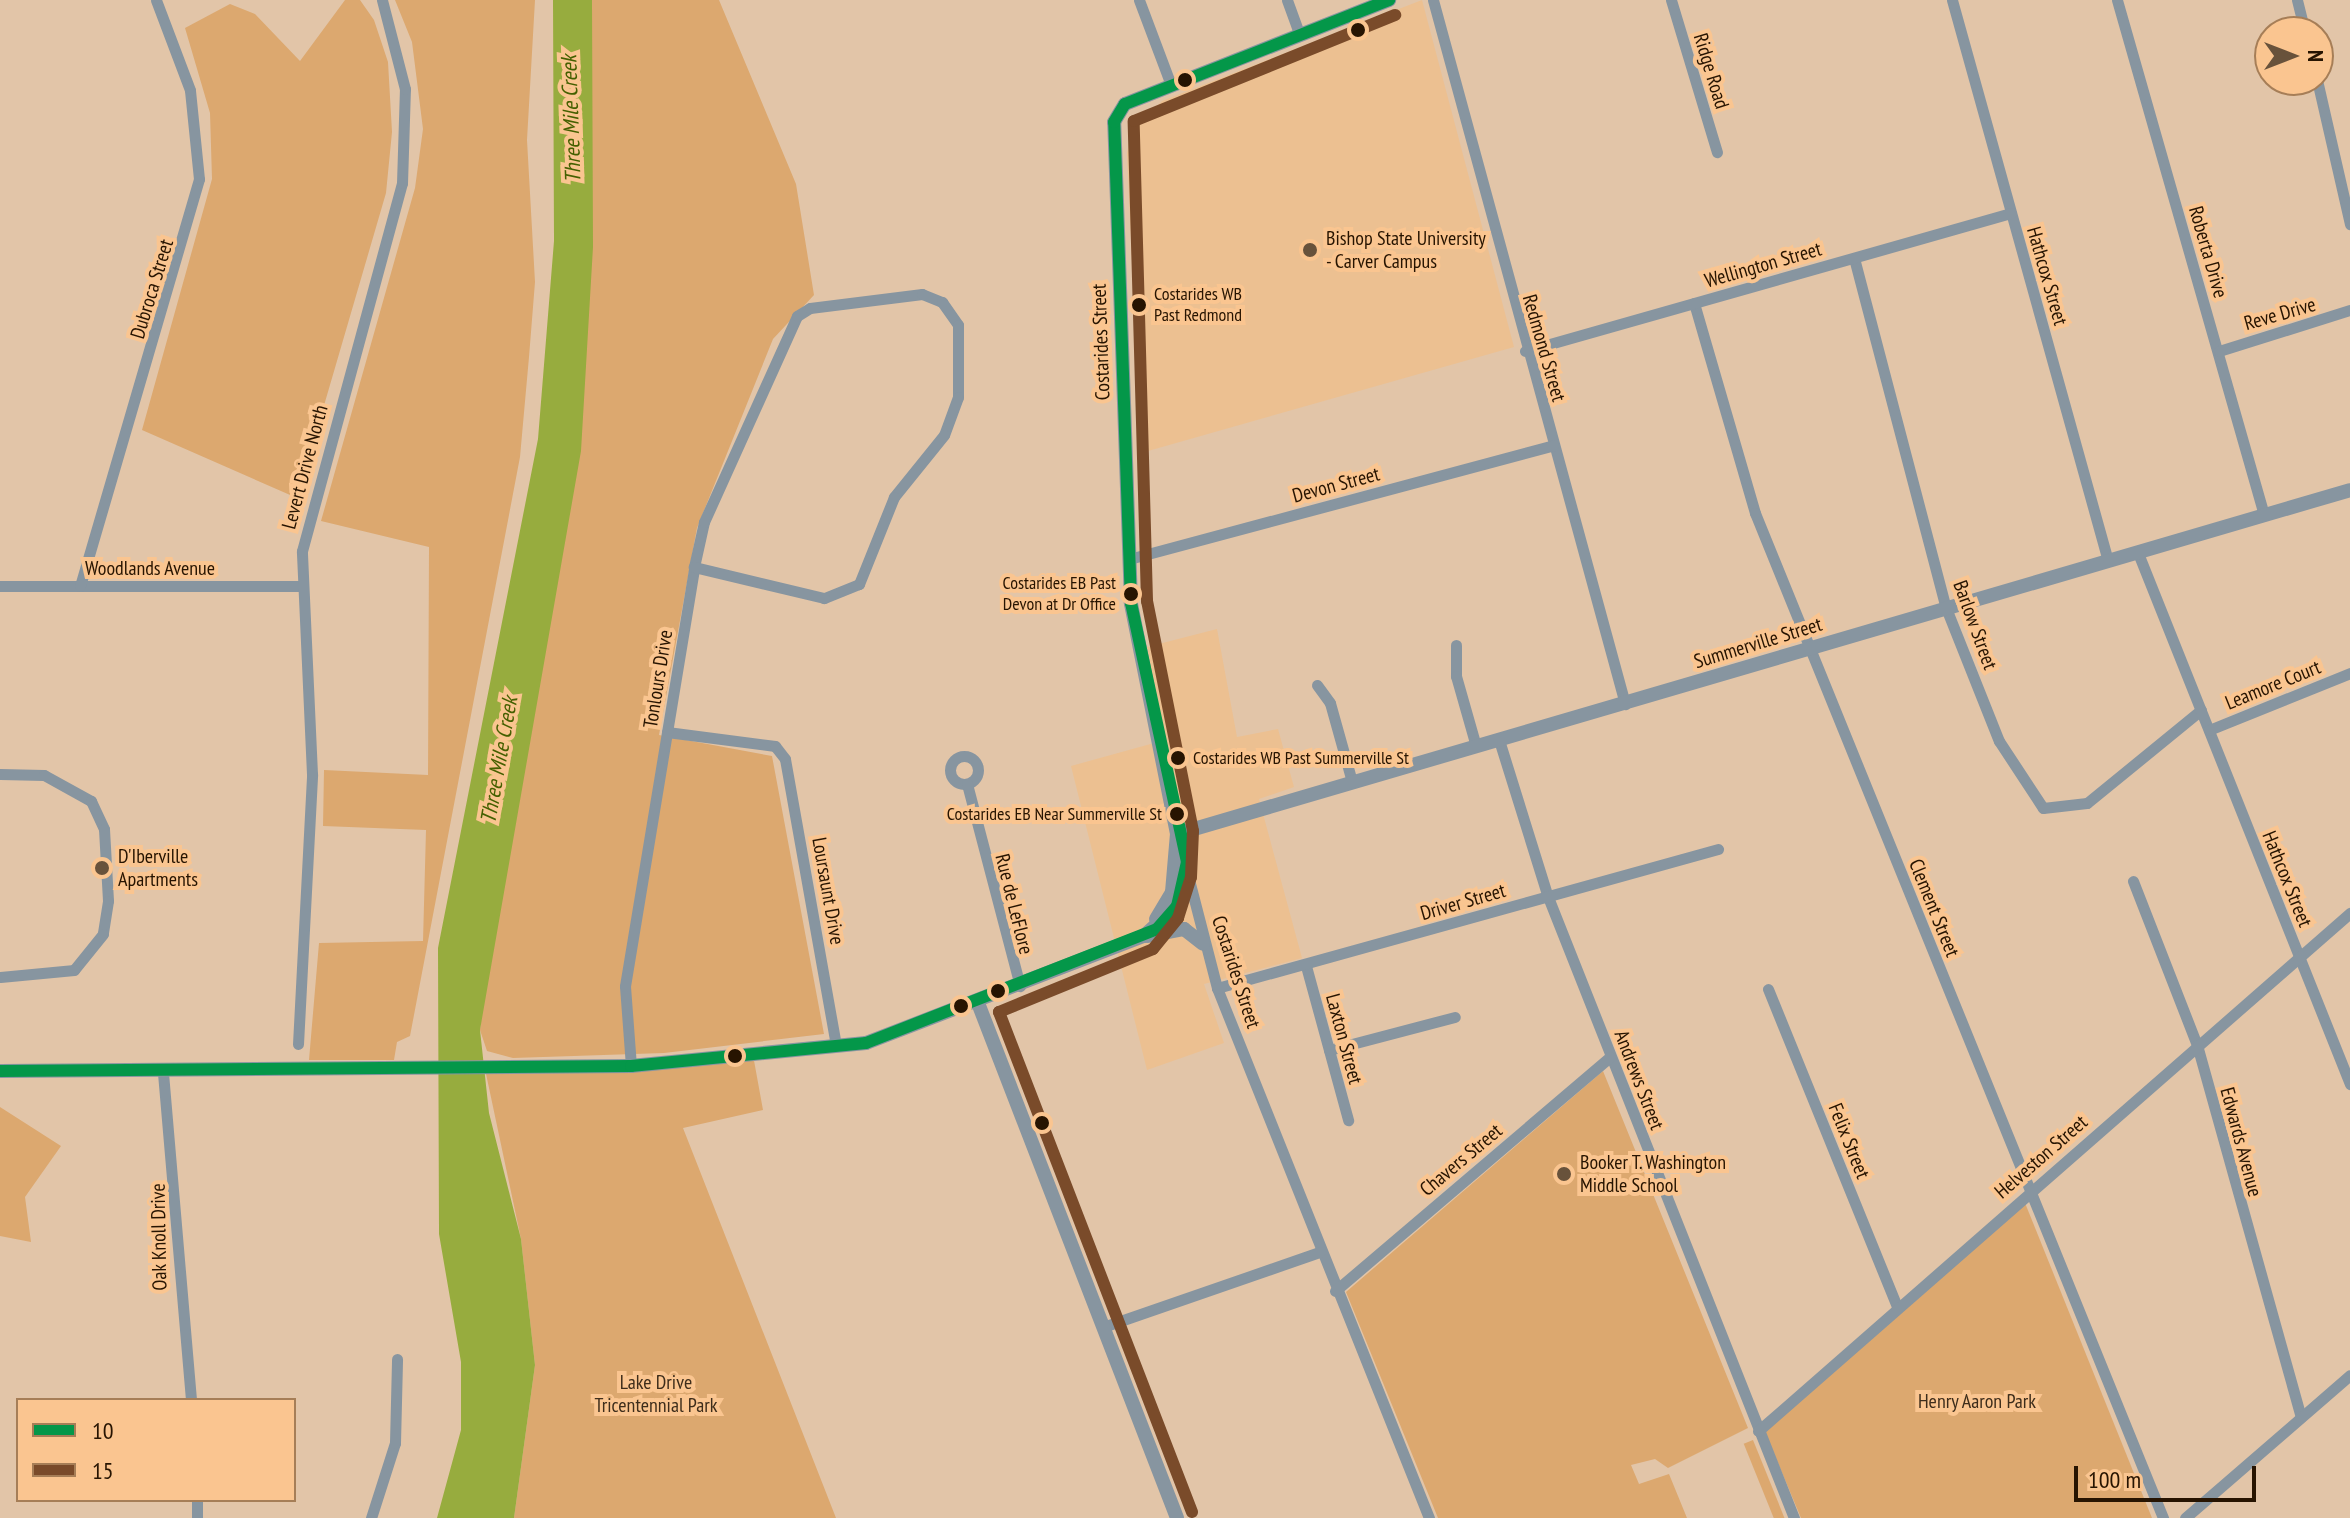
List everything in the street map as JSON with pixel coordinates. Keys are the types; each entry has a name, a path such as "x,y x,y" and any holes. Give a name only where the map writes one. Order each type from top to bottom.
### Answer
{"street":[{"name":"Dubroca Street","path":"80,586 199,179 190,90 156,0"},
{"path":"1139,0 1171,85 1389,0"},
{"path":"1287,0 1300,35"},
{"name":"Redmond Street","path":"1433,0 1525,351 1625,704"},
{"name":"Ridge Road","path":"1671,0 1717,152"},
{"name":"Hathcox Street","path":"1952,0 2108,561"},
{"name":"Roberta Drive","path":"2117,0 2264,515"},
{"name":"Levert Drive North","path":"298,1044 312,774 300,586 310,505 402,183 405,89 383,2"},
{"name":"Costarides Street","path":"1171,85 1125,104 1114,122 1129,559 1177,834 1187,862 1203,944 1217,988 1319,1252 1429,1518"},
{"path":"2321,96 2350,224"},
{"name":"Wellington Street","path":"1525,351 2011,213"},
{"name":"Barlow Street","path":"1854,258 1946,608 1999,741 2043,808 2087,803 2201,710"},
{"name":"Tonlours Drive","path":"631,1066 625,986 694,567 704,522 797,316 810,308 922,294 942,302 958,325 958,397 944,435 894,497 859,584 824,598 694,567"},
{"name":"Clement Street","path":"1694,303 1755,513 2027,1193 2163,1518"},
{"name":"Reve Drive","path":"2219,351 2350,310"},
{"name":"Devon Street","path":"1129,559 1553,445"},
{"name":"Summerville Street","path":"1177,834 2350,490"},
{"name":"Hathcox Street","path":"2138,553 2350,1084"},
{"name":"Woodlands Avenue","path":"0,586 300,586"},
{"path":"1456,645 1456,676 1476,746"},
{"name":"Leamore Court","path":"2209,730 2350,673"},
{"path":"1317,685 1330,703 1352,782"},
{"name":"Loursaunt Drive","path":"667,732 775,746 793,791 836,1046"},
{"name":"Andrews Street","path":"1499,740 1548,897 1794,1518"},
{"path":"0,774 44,775 91,801 104,829 108,901 91,954 74,970 0,977"},
{"name":"Rue de LeFlore","path":"967,784 1020,986"},
{"path":"1144,936 1172,892 1177,834"},
{"name":"Driver Street","path":"1217,988 1306,966 1718,849"},
{"path":"1144,936 1177,906 1187,862"},
{"name":"Edwards Avenue","path":"2133,881 2197,1045 2301,1417"},
{"name":"Helveston Street","path":"1758,1431 2350,913"},
{"path":"0,1071 163,1073 631,1066 866,1043 978,1003 1144,936 1184,929 1203,944"},
{"name":"Laxton Street","path":"1306,966 1348,1120"},
{"name":"Felix Street","path":"1768,989 1897,1307"},
{"path":"978,1003 1177,1518"},
{"path":"1329,1050 1455,1017"},
{"name":"Chavers Street","path":"1335,1291 1610,1057"},
{"name":"Oak Knoll Drive","path":"163,1073 191,1398"},
{"path":"1103,1327 1319,1252"},
{"path":"371,1518 395,1443 397,1359"},
{"path":"2185,1518 2350,1375"}],"shaded area":[{"name":"Bishop State University - Carver Campus","path":"1422,0 1514,347 1141,453 1127,153 1132,131 1162,101"},
{"path":"1217,629 1237,737 1278,729 1294,787 1259,799 1302,958 1204,984 1224,1043 1147,1070 1071,766 1165,740 1147,647"}],"green space":[{"path":"345,0 360,0 374,20 388,62 392,132 386,193 297,498 142,430 212,179 210,113 185,28 230,4 255,14 300,61"},
{"path":"395,0 535,0 527,140 535,282 529,357 520,457 410,1036 397,1042 394,1060 309,1060 319,943 423,941 426,830 323,826 324,770 428,775 429,547 321,521 415,188 423,129 412,42"},
{"path":"592,0 719,0 796,184 814,295 773,339 697,528 659,735 772,756 824,1034 664,1053 513,1058 487,1051 480,1030"},
{"name":"Lake Drive Tricentennial Park","path":"753,1055 763,1110 683,1128 836,1518 514,1518 535,1365 521,1239 485,1069"},
{"name":"Booker T. Washington Middle School","path":"1603,1071 1748,1428 1668,1468 1655,1459 1631,1465 1639,1484 1669,1474 1687,1518 1438,1518 1346,1292"},
{"path":"0,1107 61,1146 25,1197 31,1242 0,1236"},
{"name":"Henry Aaron Park","path":"2025,1203 2152,1518 1801,1518 1765,1432"},
{"path":"1753,1440 1784,1518 1774,1518 1744,1444"}],"water":[{"name":"Three Mile Creek","path":"553,0 592,0 593,247 581,451 480,1030 489,1113 521,1239 535,1365 514,1518 437,1518 461,1430 461,1362 439,1234 438,948 538,439 554,241"}],"transit line":[{"name":"10","path":"0,1071 631,1066 866,1043 1157,929 1177,906 1187,862 1131,603 1114,122 1125,104 1389,0"},
{"name":"15","path":"1192,1512 999,1012 1153,949 1178,918 1191,877 1193,831 1147,601 1134,121 1395,15"}],"place":[{"name":"Bishop State University - Carver Campus","path":"1310,250"},
{"name":"Costarides WB Past Redmond","path":"1139,305"},
{"name":"Costarides EB Past Devon at Dr Office","path":"1131,594"},
{"name":"Costarides WB Past Summerville St","path":"1178,758"},
{"name":"Costarides EB Near Summerville St","path":"1177,814"},
{"name":"D'Iberville Apartments","path":"102,868"},
{"name":"Booker T. Washington Middle School","path":"1564,1174"}]}
